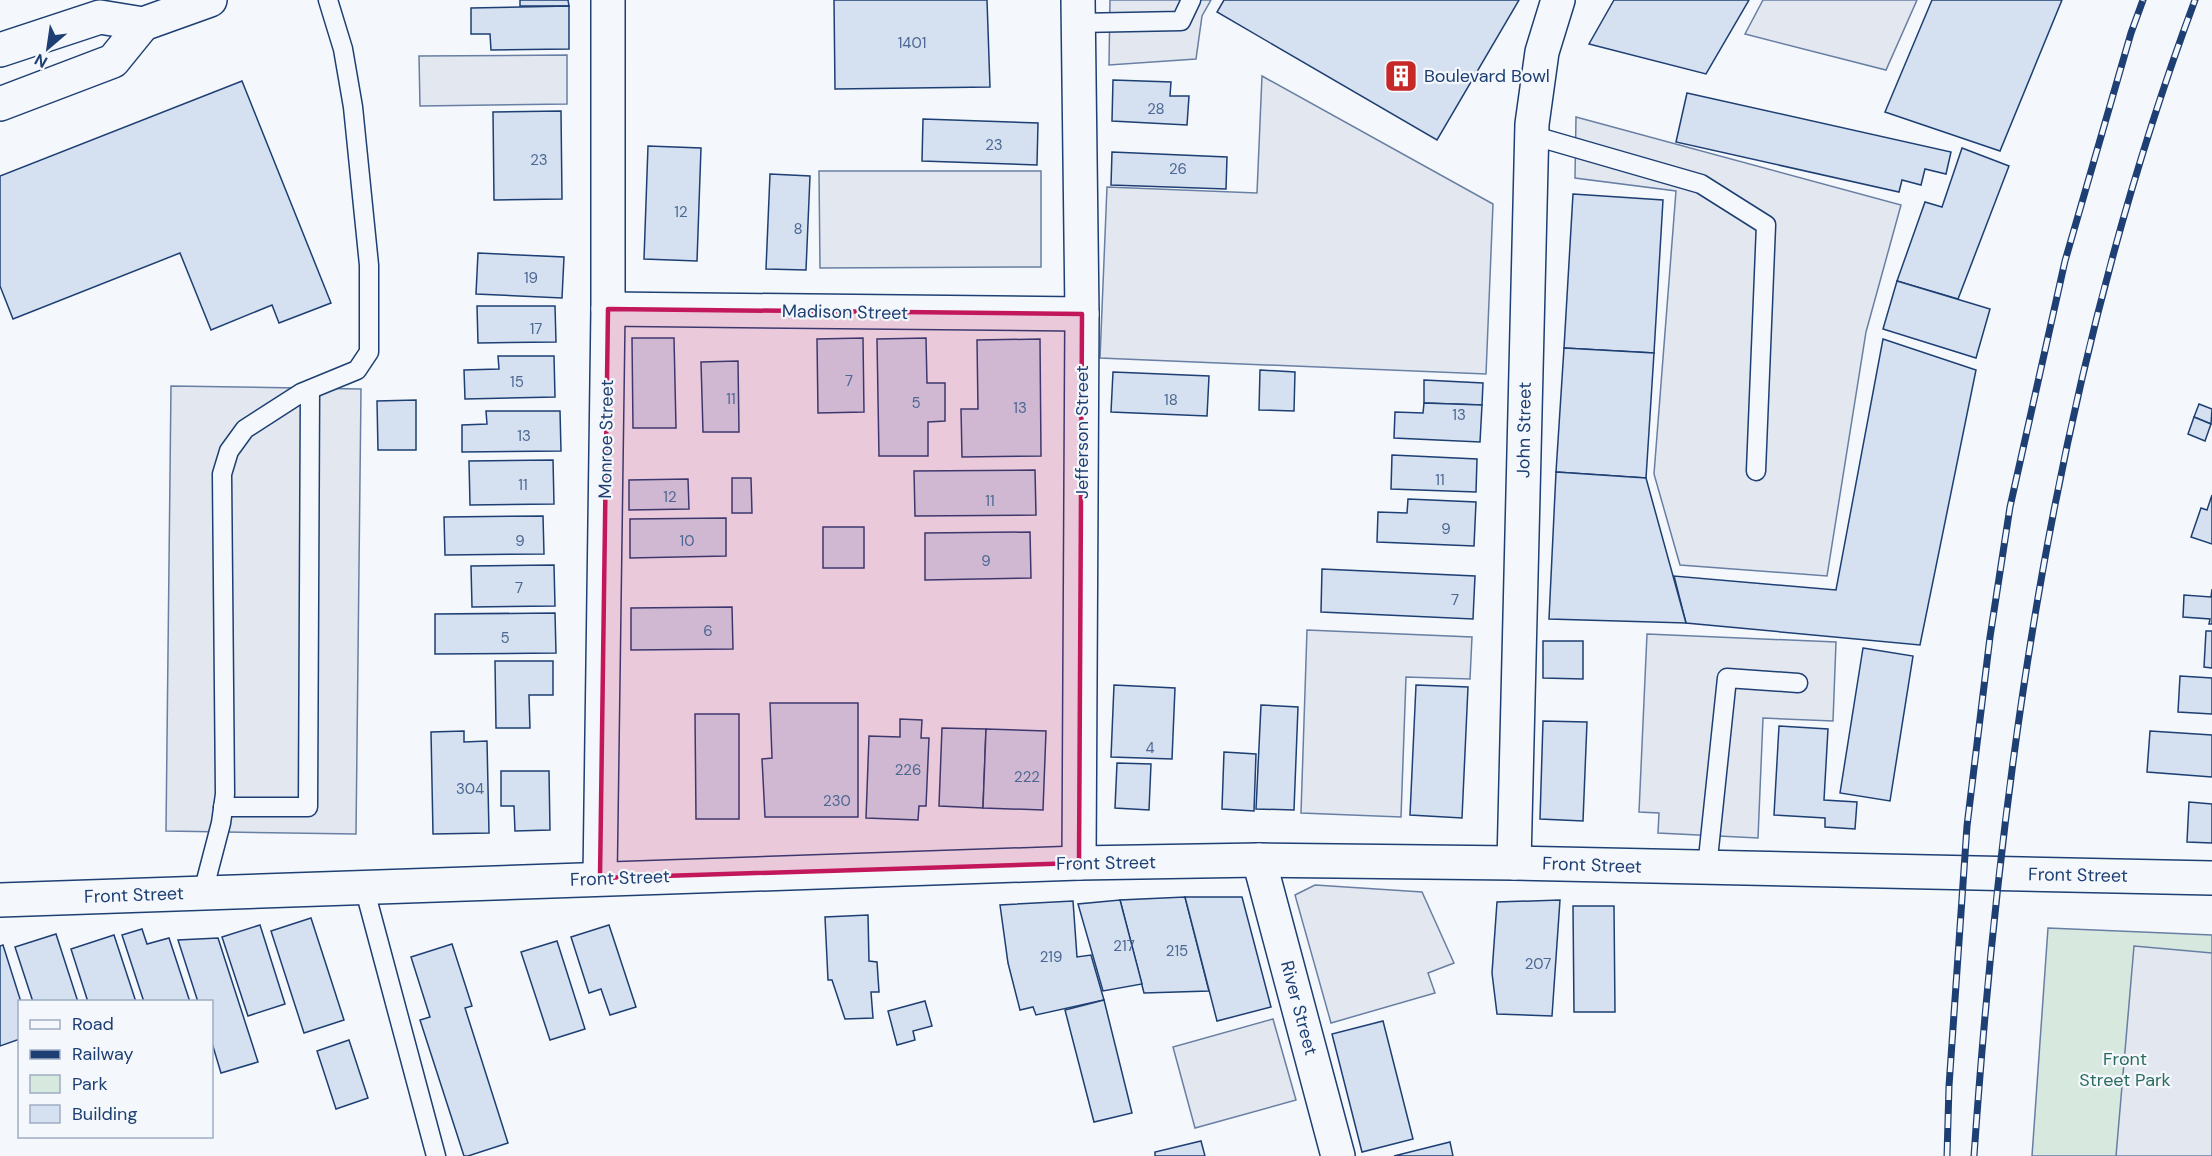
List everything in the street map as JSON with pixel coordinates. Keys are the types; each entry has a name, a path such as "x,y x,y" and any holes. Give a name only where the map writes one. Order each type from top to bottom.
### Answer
{"main road":[{"path":"0,50 100,17 143,24 210,0"},
{"name":"Monroe Street","path":"600,878 608,309 608,0"},
{"name":"John Street","path":"1514,863 1531,135 1542,52 1558,0"},
{"name":"Jefferson Street","path":"1078,11 1082,314 1079,863"},
{"path":"0,104 113,61 143,24"},
{"name":"Madison Street","path":"608,309 1082,314"},
{"name":"Front Street","path":"0,900 600,878 1079,863 1259,860 1514,863 2212,878"},
{"name":"River Street","path":"1259,860 1338,1156"}],"lane":[{"path":"203,892 223,807 222,474 229,451 245,429 310,390 357,370 369,352 369,265 353,107 343,49 328,0"},
{"path":"1078,11 1181,21 1191,0"},
{"path":"1531,135 1701,184 1766,225 1756,471"},
{"path":"223,807 308,807 310,390"},
{"path":"1707,868 1727,678 1798,683"},
{"path":"364,887 436,1156"}],"highlighted area":[{"path":"608,309 1082,314 1079,863 600,878"}],"green space":[{"name":"Front Street Park","path":"2048,928 2212,935 2212,1156 2032,1156"}],"shaded area":[{"path":"1110,0 1211,0 1202,16 1196,59 1109,65"},
{"path":"1763,0 1917,0 1886,70 1745,34"},
{"path":"567,55 567,104 420,106 419,56"},
{"path":"1262,76 1493,204 1486,374 1100,358 1107,187 1257,193"},
{"path":"1576,117 1901,205 1866,332 1827,576 1680,565 1654,474 1676,191 1575,178"},
{"path":"819,171 1041,171 1041,267 820,268"},
{"path":"171,386 361,389 356,834 166,831"},
{"path":"1307,630 1472,637 1470,679 1406,677 1401,817 1301,813"},
{"path":"1647,634 1836,642 1833,721 1763,718 1758,838 1658,833 1659,813 1639,812"},
{"path":"1315,885 1422,892 1454,963 1428,973 1435,993 1331,1023 1295,895"},
{"path":"2134,946 2212,953 2212,1156 2116,1156"},
{"path":"1273,1019 1296,1100 1195,1128 1173,1047"}],"building":[{"path":"520,0 568,0 569,6 520,6"},
{"path":"834,0 987,0 990,87 835,89"},
{"name":"Boulevard Bowl","path":"1224,0 1519,0 1437,140 1217,12"},
{"path":"1614,0 1749,0 1706,74 1589,44"},
{"path":"1932,0 2062,0 2000,151 1885,112"},
{"path":"569,6 569,49 491,50 490,34 471,34 471,8"},
{"path":"1113,80 1171,82 1170,96 1189,96 1187,125 1112,121"},
{"path":"242,81 331,303 279,323 272,305 211,330 180,253 13,319 0,286 0,176"},
{"path":"1687,93 1951,152 1946,174 1925,169 1921,185 1902,180 1899,192 1676,142"},
{"path":"561,111 562,199 494,200 493,112"},
{"path":"923,119 1038,123 1037,165 922,161"},
{"path":"648,146 701,148 697,261 644,259"},
{"path":"1962,148 2009,166 1958,299 1897,281 1925,202 1942,207"},
{"path":"1112,152 1227,157 1226,189 1111,185"},
{"path":"770,174 810,176 806,270 766,269"},
{"path":"1573,194 1663,200 1654,353 1564,348"},
{"path":"478,253 564,257 562,298 476,294"},
{"path":"1897,281 1990,309 1976,358 1883,329"},
{"path":"477,306 555,306 556,342 478,343"},
{"path":"632,338 674,338 676,428 633,428"},
{"path":"863,338 864,412 818,413 817,339"},
{"path":"926,338 927,383 945,383 945,421 928,422 928,456 879,456 877,339"},
{"path":"1040,339 1041,456 962,457 961,409 978,409 977,340"},
{"path":"1883,339 1976,370 1920,645 1686,623 1674,576 1836,590"},
{"path":"1564,348 1654,353 1646,478 1556,472"},
{"path":"498,356 554,356 555,397 465,399 464,370 499,369"},
{"path":"738,361 739,432 703,432 701,362"},
{"path":"1260,370 1295,372 1294,411 1259,410"},
{"path":"1113,372 1209,376 1207,416 1111,412"},
{"path":"1424,380 1483,383 1482,405 1424,403"},
{"path":"416,400 416,450 378,450 377,401"},
{"path":"1424,403 1482,405 1480,442 1394,438 1395,412 1423,413"},
{"path":"2199,404 2212,409 2211,424 2194,417"},
{"path":"486,411 560,411 561,451 462,452 462,425 487,424"},
{"path":"2194,417 2211,424 2205,441 2188,434"},
{"path":"1392,455 1477,459 1476,492 1391,489"},
{"path":"553,460 554,504 470,505 469,461"},
{"path":"1035,470 1036,515 915,516 914,471"},
{"path":"1556,472 1646,478 1686,623 1549,619"},
{"path":"732,478 751,478 752,513 732,513"},
{"path":"688,479 689,509 629,510 629,480"},
{"path":"2212,495 2212,544 2191,537 2201,508 2207,510"},
{"path":"1408,499 1476,502 1474,546 1377,542 1378,512 1407,513"},
{"path":"543,516 544,554 445,555 444,517"},
{"path":"726,518 726,556 630,558 630,519"},
{"path":"823,527 864,527 864,568 823,568"},
{"path":"1030,532 1031,578 925,580 925,533"},
{"path":"554,565 555,606 472,607 471,566"},
{"path":"1322,569 1475,576 1473,619 1321,612"},
{"path":"2212,589 2212,624 2209,624 2210,619 2183,617 2184,595 2211,597"},
{"path":"732,607 733,649 631,650 631,608"},
{"path":"555,613 556,653 435,654 435,614"},
{"path":"2206,631 2212,631 2212,668 2204,667"},
{"path":"1543,641 1583,641 1583,679 1543,678"},
{"path":"1863,648 1913,656 1890,801 1840,793"},
{"path":"495,661 553,661 553,695 529,695 530,728 496,728"},
{"path":"2180,676 2212,678 2212,714 2178,712"},
{"path":"1114,685 1175,688 1172,759 1111,757"},
{"path":"1416,685 1468,687 1462,818 1410,815"},
{"path":"770,703 858,703 858,817 765,817 762,759 772,758"},
{"path":"1261,705 1298,707 1294,810 1256,809"},
{"path":"695,714 739,714 739,819 696,819"},
{"path":"900,719 922,720 921,738 929,738 926,806 919,806 918,820 866,818 869,736 900,737"},
{"path":"1543,721 1587,722 1583,821 1540,819"},
{"path":"1779,726 1828,729 1824,800 1857,802 1855,829 1825,827 1825,818 1774,815"},
{"path":"942,728 986,729 983,808 939,806"},
{"path":"986,729 1046,731 1043,810 983,808"},
{"path":"464,731 464,742 487,741 489,833 433,834 431,732"},
{"path":"2150,731 2212,735 2212,777 2147,772"},
{"path":"1224,752 1256,754 1254,811 1222,809"},
{"path":"1117,763 1151,764 1149,810 1115,808"},
{"path":"501,771 549,771 550,830 515,831 514,806 501,806"},
{"path":"2189,802 2212,804 2212,843 2187,842"},
{"path":"1185,897 1209,991 1144,993 1120,900"},
{"path":"1185,897 1242,897 1271,1007 1217,1021"},
{"path":"1120,900 1142,984 1103,991 1078,904"},
{"path":"1560,900 1552,1016 1497,1014 1492,973 1497,902"},
{"path":"1073,901 1077,957 1091,955 1104,1000 1036,1015 1033,1007 1020,1010 1008,963 1000,905"},
{"path":"1573,906 1614,906 1615,1012 1574,1012"},
{"path":"868,915 869,961 877,962 879,992 871,992 873,1018 845,1019 832,980 828,980 825,917"},
{"path":"311,918 344,1020 304,1033 271,931"},
{"path":"260,925 285,1004 248,1016 222,937"},
{"path":"609,925 636,1007 610,1015 601,989 589,993 571,937"},
{"path":"142,929 147,944 169,938 189,1000 143,1000 122,935"},
{"path":"56,934 77,1000 32,1000 15,947"},
{"path":"114,935 135,1000 87,1000 71,949"},
{"path":"218,938 258,1062 221,1073 213,1046 213,1000 197,1000 178,940"},
{"path":"557,941 585,1029 550,1040 521,952"},
{"path":"452,944 472,1006 465,1008 508,1143 468,1156 464,1156 420,1020 430,1017 411,957"},
{"path":"3,945 20,1000 18,1000 18,1040 0,1046 0,946"},
{"path":"1104,1000 1132,1113 1094,1122 1065,1010"},
{"path":"925,1001 932,1026 913,1031 915,1040 897,1045 888,1011"},
{"path":"1383,1021 1413,1139 1362,1152 1332,1034"},
{"path":"349,1040 368,1098 336,1109 317,1051"},
{"path":"1201,1141 1205,1156 1155,1156 1155,1152"},
{"path":"1450,1142 1453,1156 1394,1156"}],"railway":[{"path":"1947,1156 1949,1086 1967,826 1990,637 2010,507 2065,261 2131,33 2143,0"},
{"path":"1974,1156 2001,862 2019,716 2043,570 2072,425 2106,281 2147,140 2195,0"}],"place":[{"name":"Boulevard Bowl","path":"1401,76"}]}
